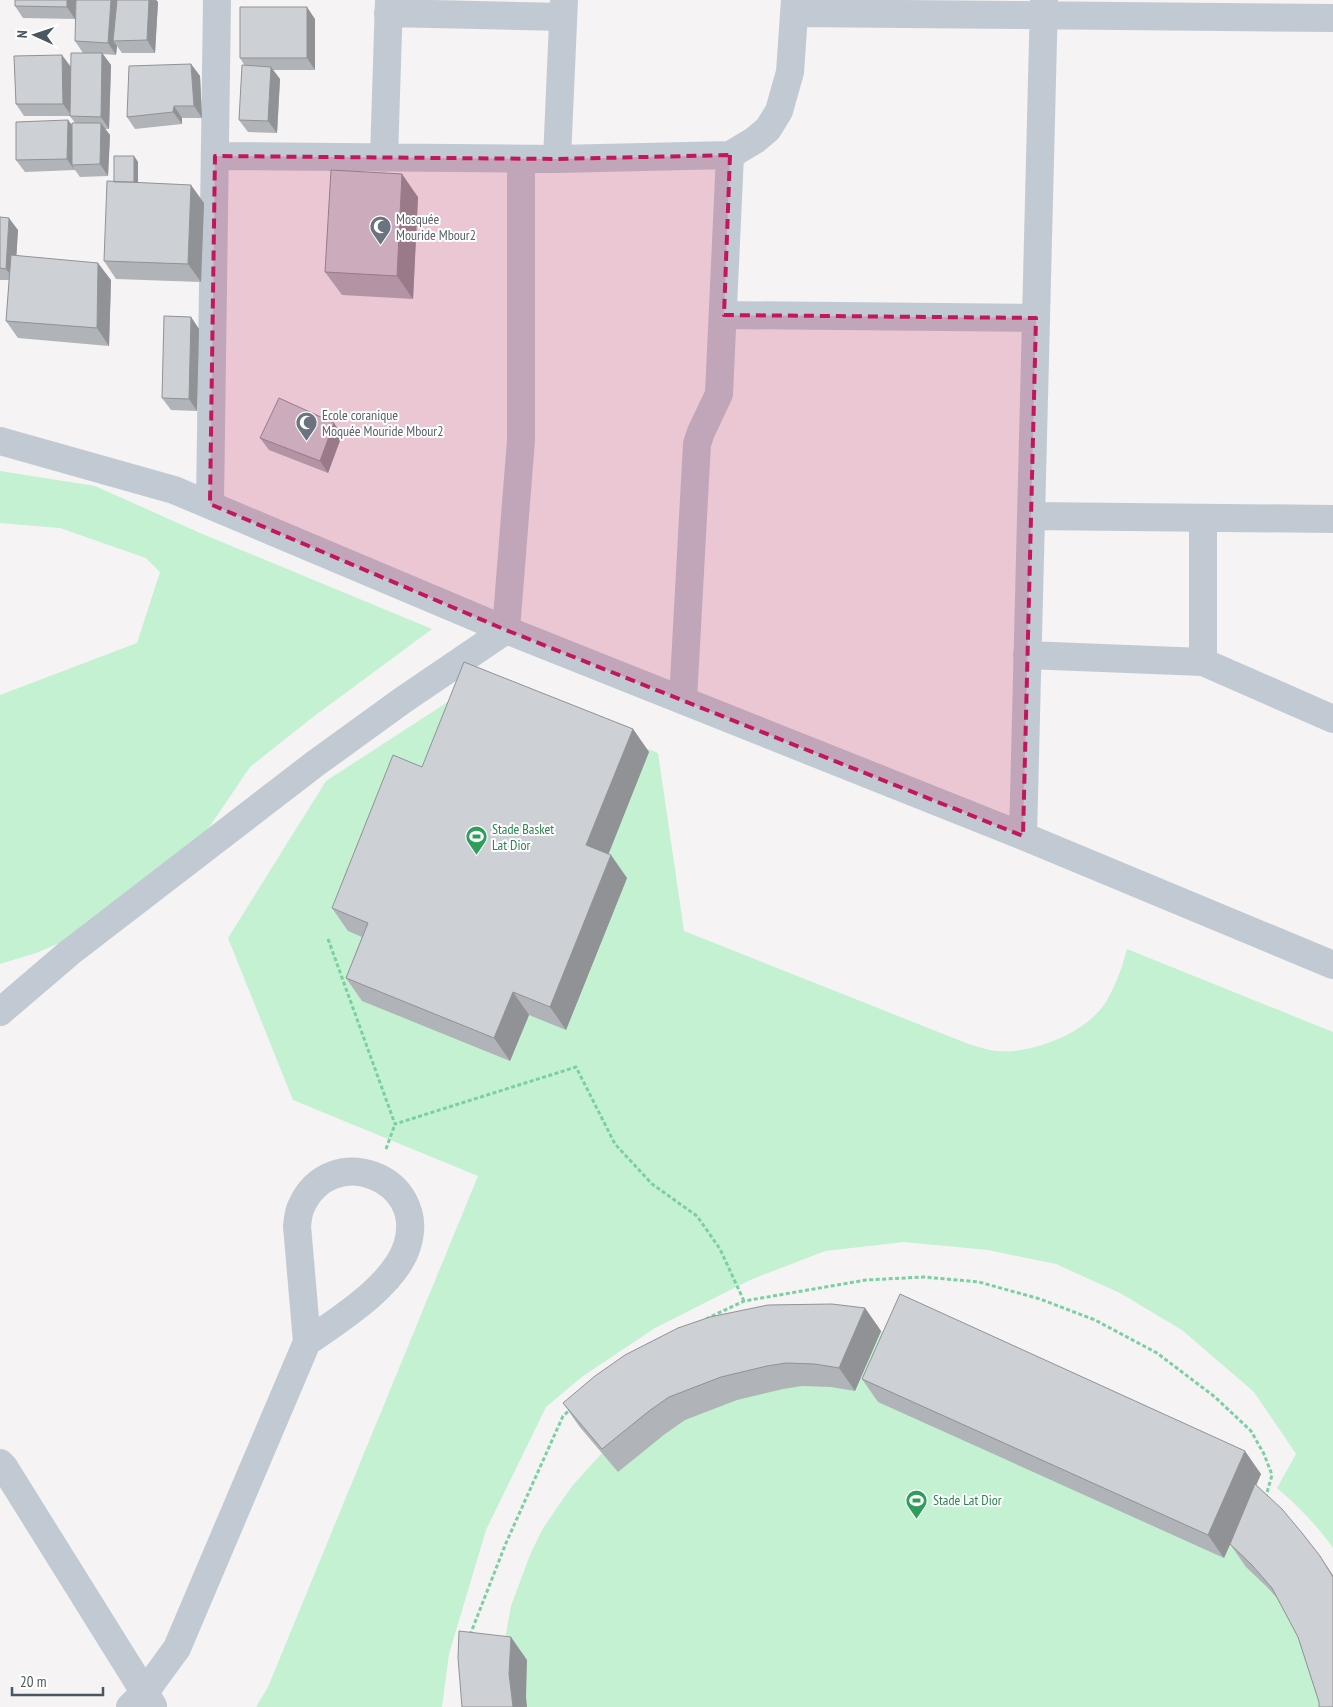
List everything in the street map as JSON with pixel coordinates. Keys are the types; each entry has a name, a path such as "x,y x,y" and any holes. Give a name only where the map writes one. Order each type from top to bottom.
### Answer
{"street":[{"path":"210,504 218,0"},
{"path":"384,158 389,6 564,8 557,159"},
{"path":"215,156 521,159 730,156 768,129 779,111 790,72 794,7 1044,8 1333,18"},
{"path":"1023,836 1044,8"},
{"path":"683,700 697,444 719,394 730,156"},
{"path":"506,630 521,440 521,159"},
{"path":"724,315 1036,318"},
{"path":"0,441 174,490 210,504 506,630 1023,836 1333,965"},
{"path":"1031,516 1333,520"},
{"path":"1203,518 1203,662"},
{"path":"0,1012 69,953 316,764 403,700 506,630"},
{"path":"1027,655 1203,662 1333,720"},
{"path":"0,1463 143,1702 177,1648 307,1342 297,1226 300,1209 310,1191 325,1179 343,1171 363,1171 381,1178 396,1190 407,1207 410,1226 407,1246 399,1262 372,1294 307,1342"}],"path":[{"path":"328,939 396,1124 576,1067 615,1144 652,1184 697,1216 720,1249 744,1301"},
{"path":"700,1322 744,1301 866,1280 924,1277 979,1282 1050,1303 1095,1320 1157,1353 1215,1397 1251,1432 1264,1454 1272,1474 1266,1496"},
{"path":"467,1642 506,1543 563,1416 577,1404"}],"highlighted area":[{"path":"730,155 724,315 1036,318 1023,836 506,630 210,504 215,156 557,159"}],"green space":[{"path":"0,471 95,486 200,533 432,629 313,717 250,767 210,826 151,888 108,923 36,953 0,964 0,695 137,643 160,572 146,558 60,528 0,523"},
{"path":"480,681 658,753 684,931 971,1045 991,1050 1012,1051 1042,1045 1072,1032 1086,1023 1097,1013 1110,996 1127,949 1333,1032 1333,1548 1307,1516 1277,1488 1296,1454 1254,1392 1182,1330 1120,1293 1056,1264 988,1250 904,1242 825,1251 750,1280 655,1328 583,1376 546,1407 486,1530 449,1654 442,1707 256,1707 268,1687 478,1176 293,1100 228,938 326,781"},
{"name":"Stade Lat Dior","path":"916,1317 1261,1474 1252,1496 1333,1707 476,1707 502,1656 511,1606 530,1555 542,1530 573,1485 602,1453 579,1426 611,1399 881,1331 906,1340"}],"building":[{"path":"15,0 67,0 67,7 15,6"},
{"path":"76,0 111,0 108,43 75,41"},
{"path":"117,0 149,0 147,40 113,41"},
{"path":"240,7 307,7 307,58 240,58"},
{"path":"71,53 102,53 101,117 70,116"},
{"path":"62,55 63,104 16,104 14,56"},
{"path":"191,64 194,106 174,106 173,112 127,117 129,66"},
{"path":"242,65 271,67 268,121 239,120"},
{"path":"68,120 67,159 16,160 16,122"},
{"path":"72,123 101,123 100,164 72,165"},
{"path":"114,156 134,156 134,182 114,182"},
{"path":"331,170 402,174 397,276 325,272"},
{"path":"107,181 191,185 188,264 104,261"},
{"path":"0,217 9,218 6,269 0,268"},
{"path":"11,255 98,263 97,328 6,321"},
{"path":"164,316 191,317 189,399 162,398"},
{"name":"Ecole coranique Moquée Mouride Mbour2","path":"279,398 334,423 320,461 260,438"},
{"path":"464,662 633,729 586,845 611,855 550,1007 513,992 494,1038 346,978 368,923 332,908 393,755 422,767"},
{"path":"900,1294 1245,1451 1208,1535 862,1379"},
{"path":"832,1304 865,1308 839,1368 815,1364 786,1363 721,1377 669,1397 602,1449 563,1403 595,1376 625,1355 678,1328 710,1317 768,1305"},
{"path":"1255,1484 1282,1509 1320,1556 1333,1577 1333,1707 1319,1707 1298,1637 1272,1588 1230,1544"},
{"path":"459,1631 511,1637 509,1674 513,1707 462,1707 458,1658"}],"place":[{"name":"Mosquée Mouride Mbour2","path":"380,246"},
{"name":"Ecole coranique Moquée Mouride Mbour2","path":"306,442"},
{"name":"Stade Basket Lat Dior","path":"476,856"},
{"name":"Stade Lat Dior","path":"917,1519"}]}
